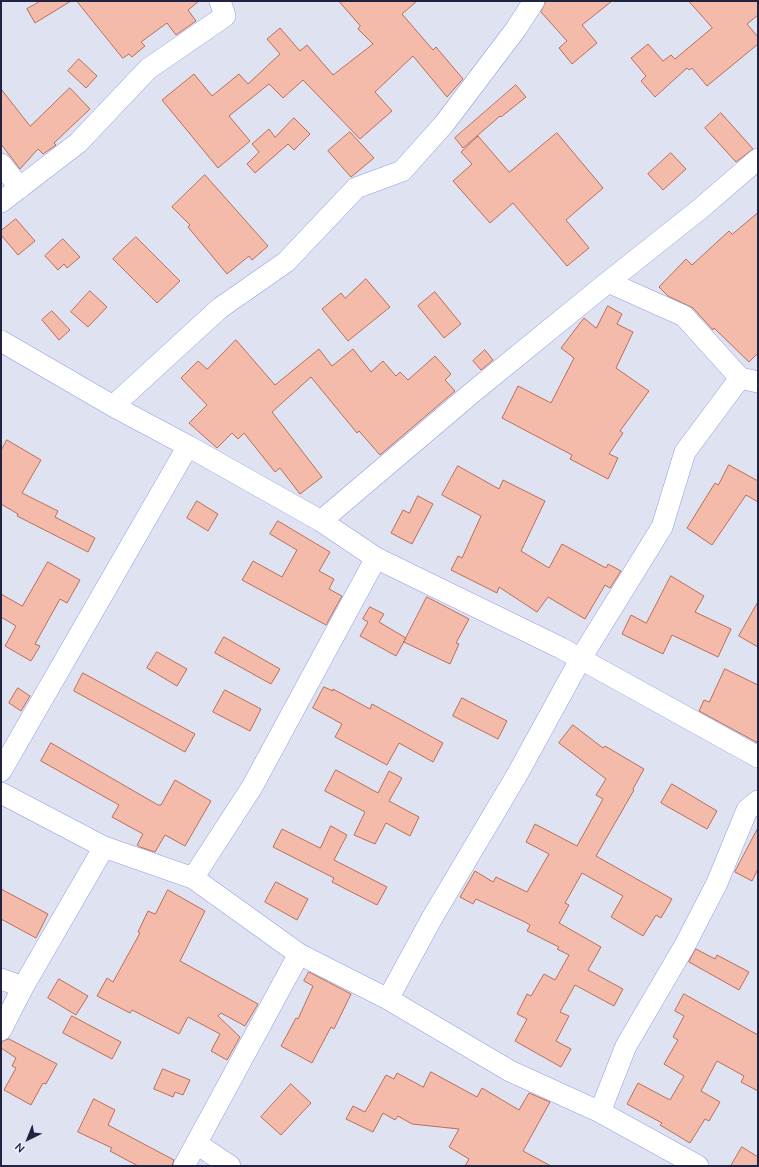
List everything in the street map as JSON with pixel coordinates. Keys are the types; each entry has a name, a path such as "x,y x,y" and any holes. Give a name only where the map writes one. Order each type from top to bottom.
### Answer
{"street":[{"path":"1,202 78,144 148,69 224,16 220,1"},
{"path":"113,406 220,308 286,262 356,188 402,171 454,111 516,29 534,1"},
{"path":"321,521 473,392 700,209 758,159"},
{"path":"1,164 20,188"},
{"path":"388,999 432,918 518,773 581,658 662,527 685,452 749,380 684,316 608,282"},
{"path":"1,341 113,406 188,446 321,521 376,558 581,658 758,757"},
{"path":"1,771 188,446"},
{"path":"193,878 252,787 376,558"},
{"path":"1,793 104,847 193,878 299,954 388,999 510,1070 600,1112 698,1166"},
{"path":"600,1112 626,1046 685,945 710,897 747,810 758,801"},
{"path":"1,1030 104,847"},
{"path":"184,1166 299,954"},
{"path":"1,979 24,987"},
{"path":"197,1144 230,1166"}],"building":[{"path":"41,1 71,1 35,23 27,9"},
{"path":"77,1 199,1 188,10 196,21 176,35 167,23 141,42 145,46 132,57 129,54 123,58"},
{"path":"339,1 417,1 402,14 433,50 436,47 463,79 447,97 413,56 375,92 392,111 360,139 303,80 283,98 269,84 229,116 250,141 218,168 162,100 194,74 212,96 239,74 248,84 280,54 267,39 280,28 300,51 307,45 333,75 373,44 358,29 360,26"},
{"path":"546,1 612,1 582,25 597,43 572,64 559,48 567,41 541,12"},
{"path":"689,1 758,1 758,15 747,24 758,37 758,44 707,86 692,68 689,70 687,68 655,97 641,81 646,76 631,58 648,44 663,61 671,55 675,59 712,28"},
{"path":"79,59 97,76 86,88 68,71"},
{"path":"516,85 526,97 501,117 500,116 463,148 455,138"},
{"path":"70,88 90,109 54,143 56,145 43,154 38,149 20,169 1,144 1,89 30,126"},
{"path":"721,113 753,149 736,162 705,128"},
{"path":"294,118 310,134 294,150 288,144 255,173 247,164 259,152 252,144 269,129 275,137"},
{"path":"350,132 374,158 351,177 328,151"},
{"path":"557,133 603,188 566,220 589,248 567,266 513,203 490,223 453,181 472,164 461,152 478,136 509,172"},
{"path":"671,153 686,169 663,190 648,174"},
{"path":"205,175 268,246 252,260 249,256 227,274 188,227 190,225 172,207"},
{"path":"758,213 758,353 749,362 714,328 713,330 693,308 668,296 659,287 686,259 692,265 729,231 732,234"},
{"path":"16,219 35,241 18,255 1,235 1,231"},
{"path":"136,237 180,281 157,303 113,259"},
{"path":"63,239 80,257 67,268 64,264 58,270 45,256"},
{"path":"366,279 390,307 348,341 322,309 341,293 345,298"},
{"path":"90,291 107,307 88,327 71,312"},
{"path":"435,292 461,324 444,338 418,306"},
{"path":"608,306 622,314 617,324 633,332 616,368 649,391 620,431 623,433 609,454 618,458 608,479 570,459 572,455 502,418 518,386 551,403 574,358 561,348 584,318 596,328"},
{"path":"52,311 70,330 59,340 42,320"},
{"path":"236,340 275,385 319,349 332,366 353,349 371,372 383,361 396,376 400,372 408,380 435,356 451,374 445,380 455,391 380,455 359,431 357,433 311,377 272,412 322,477 300,494 280,468 275,472 244,433 238,439 232,433 217,448 189,423 207,405 181,378 198,361 207,369"},
{"path":"485,350 493,360 481,370 473,361"},
{"path":"7,440 41,460 22,493 58,511 55,517 95,538 88,552 17,516 18,514 1,504 1,451"},
{"path":"729,465 758,481 758,502 746,495 712,545 687,528 715,483 718,485"},
{"path":"458,466 499,489 503,480 545,501 521,551 549,568 562,544 606,568 608,564 621,571 610,588 605,585 585,619 548,597 537,612 499,587 497,593 451,570 458,556 462,558 481,516 442,495"},
{"path":"418,496 433,504 412,544 391,533 403,510 409,513"},
{"path":"197,501 218,514 208,531 187,518"},
{"path":"278,521 330,552 319,571 334,579 329,589 342,596 326,625 242,580 253,561 282,577 297,550 270,534"},
{"path":"48,562 80,580 67,603 60,599 35,644 40,646 31,661 5,646 16,626 1,617 1,594 22,606"},
{"path":"671,576 704,596 695,612 731,629 718,657 672,635 663,654 622,634 631,615 646,623"},
{"path":"427,597 469,619 456,643 459,644 450,664 404,642"},
{"path":"758,602 758,647 739,636"},
{"path":"370,607 384,614 379,622 406,638 396,656 360,636 368,622 363,619"},
{"path":"224,637 280,669 271,684 215,653"},
{"path":"157,652 187,669 177,686 147,668"},
{"path":"725,669 758,685 758,743 699,711 704,700 709,702"},
{"path":"83,673 195,734 185,752 74,691"},
{"path":"324,687 333,691 333,689 370,709 372,704 443,743 433,762 399,743 387,765 335,737 342,724 313,708"},
{"path":"18,688 30,696 21,711 9,703"},
{"path":"225,690 261,709 250,731 213,712"},
{"path":"462,698 507,721 498,739 453,716"},
{"path":"573,725 603,748 605,746 644,769 633,789 634,790 596,856 672,899 661,918 656,915 643,936 611,917 623,896 582,873 565,903 569,905 559,923 601,947 588,970 623,989 614,1006 575,985 560,1012 569,1016 556,1041 571,1049 561,1067 515,1041 527,1019 517,1014 527,994 531,996 544,974 555,980 569,955 557,949 559,947 527,931 530,925 525,922 476,899 473,904 460,897 475,871 493,882 496,877 527,892 549,854 526,842 535,824 577,846 603,799 596,795 606,779 559,743"},
{"path":"51,743 158,805 161,805 175,780 211,801 185,846 165,835 155,852 140,847 137,845 143,834 112,817 119,805 41,761"},
{"path":"336,770 378,793 389,771 402,778 389,801 419,817 410,836 386,823 375,844 354,835 365,812 325,791"},
{"path":"672,784 717,811 707,829 661,803"},
{"path":"331,826 347,835 334,860 387,887 377,905 332,882 334,878 273,847 282,829 320,848"},
{"path":"758,828 758,869 752,881 735,872"},
{"path":"276,882 308,899 297,920 265,902"},
{"path":"1,889 48,914 36,938 1,919"},
{"path":"168,890 205,911 180,961 258,1004 245,1026 221,1013 218,1016 240,1037 227,1060 211,1051 220,1034 188,1017 179,1034 132,1010 130,1013 97,996 107,978 113,982 140,933 138,932 148,911 155,914"},
{"path":"696,949 715,959 717,955 749,972 739,990 689,962"},
{"path":"309,972 351,994 334,1029 331,1027 312,1063 281,1046 296,1018 298,1019 313,986 304,981"},
{"path":"59,979 88,996 76,1015 48,998"},
{"path":"684,994 758,1035 758,1091 741,1082 744,1076 717,1061 701,1091 720,1102 709,1121 705,1119 690,1143 660,1125 662,1123 627,1104 638,1083 670,1100 684,1076 664,1064 678,1040 673,1037 684,1016 675,1011"},
{"path":"72,1016 121,1042 112,1059 63,1033"},
{"path":"9,1039 57,1064 46,1084 43,1083 31,1105 4,1090 16,1068 12,1066 16,1058 1,1048 1,1042"},
{"path":"163,1069 190,1080 183,1095 175,1092 173,1097 154,1089"},
{"path":"431,1072 477,1097 482,1088 519,1110 529,1093 550,1102 523,1151 551,1166 465,1166 469,1159 449,1147 459,1129 412,1124 398,1116 395,1120 383,1113 373,1132 346,1119 353,1106 365,1112 386,1075 394,1079 397,1073 423,1087"},
{"path":"291,1084 311,1103 281,1135 261,1117"},
{"path":"94,1099 115,1110 108,1125 174,1160 172,1166 138,1166 110,1151 112,1148 78,1132"},
{"path":"742,1147 758,1157 758,1166 731,1166"}]}
